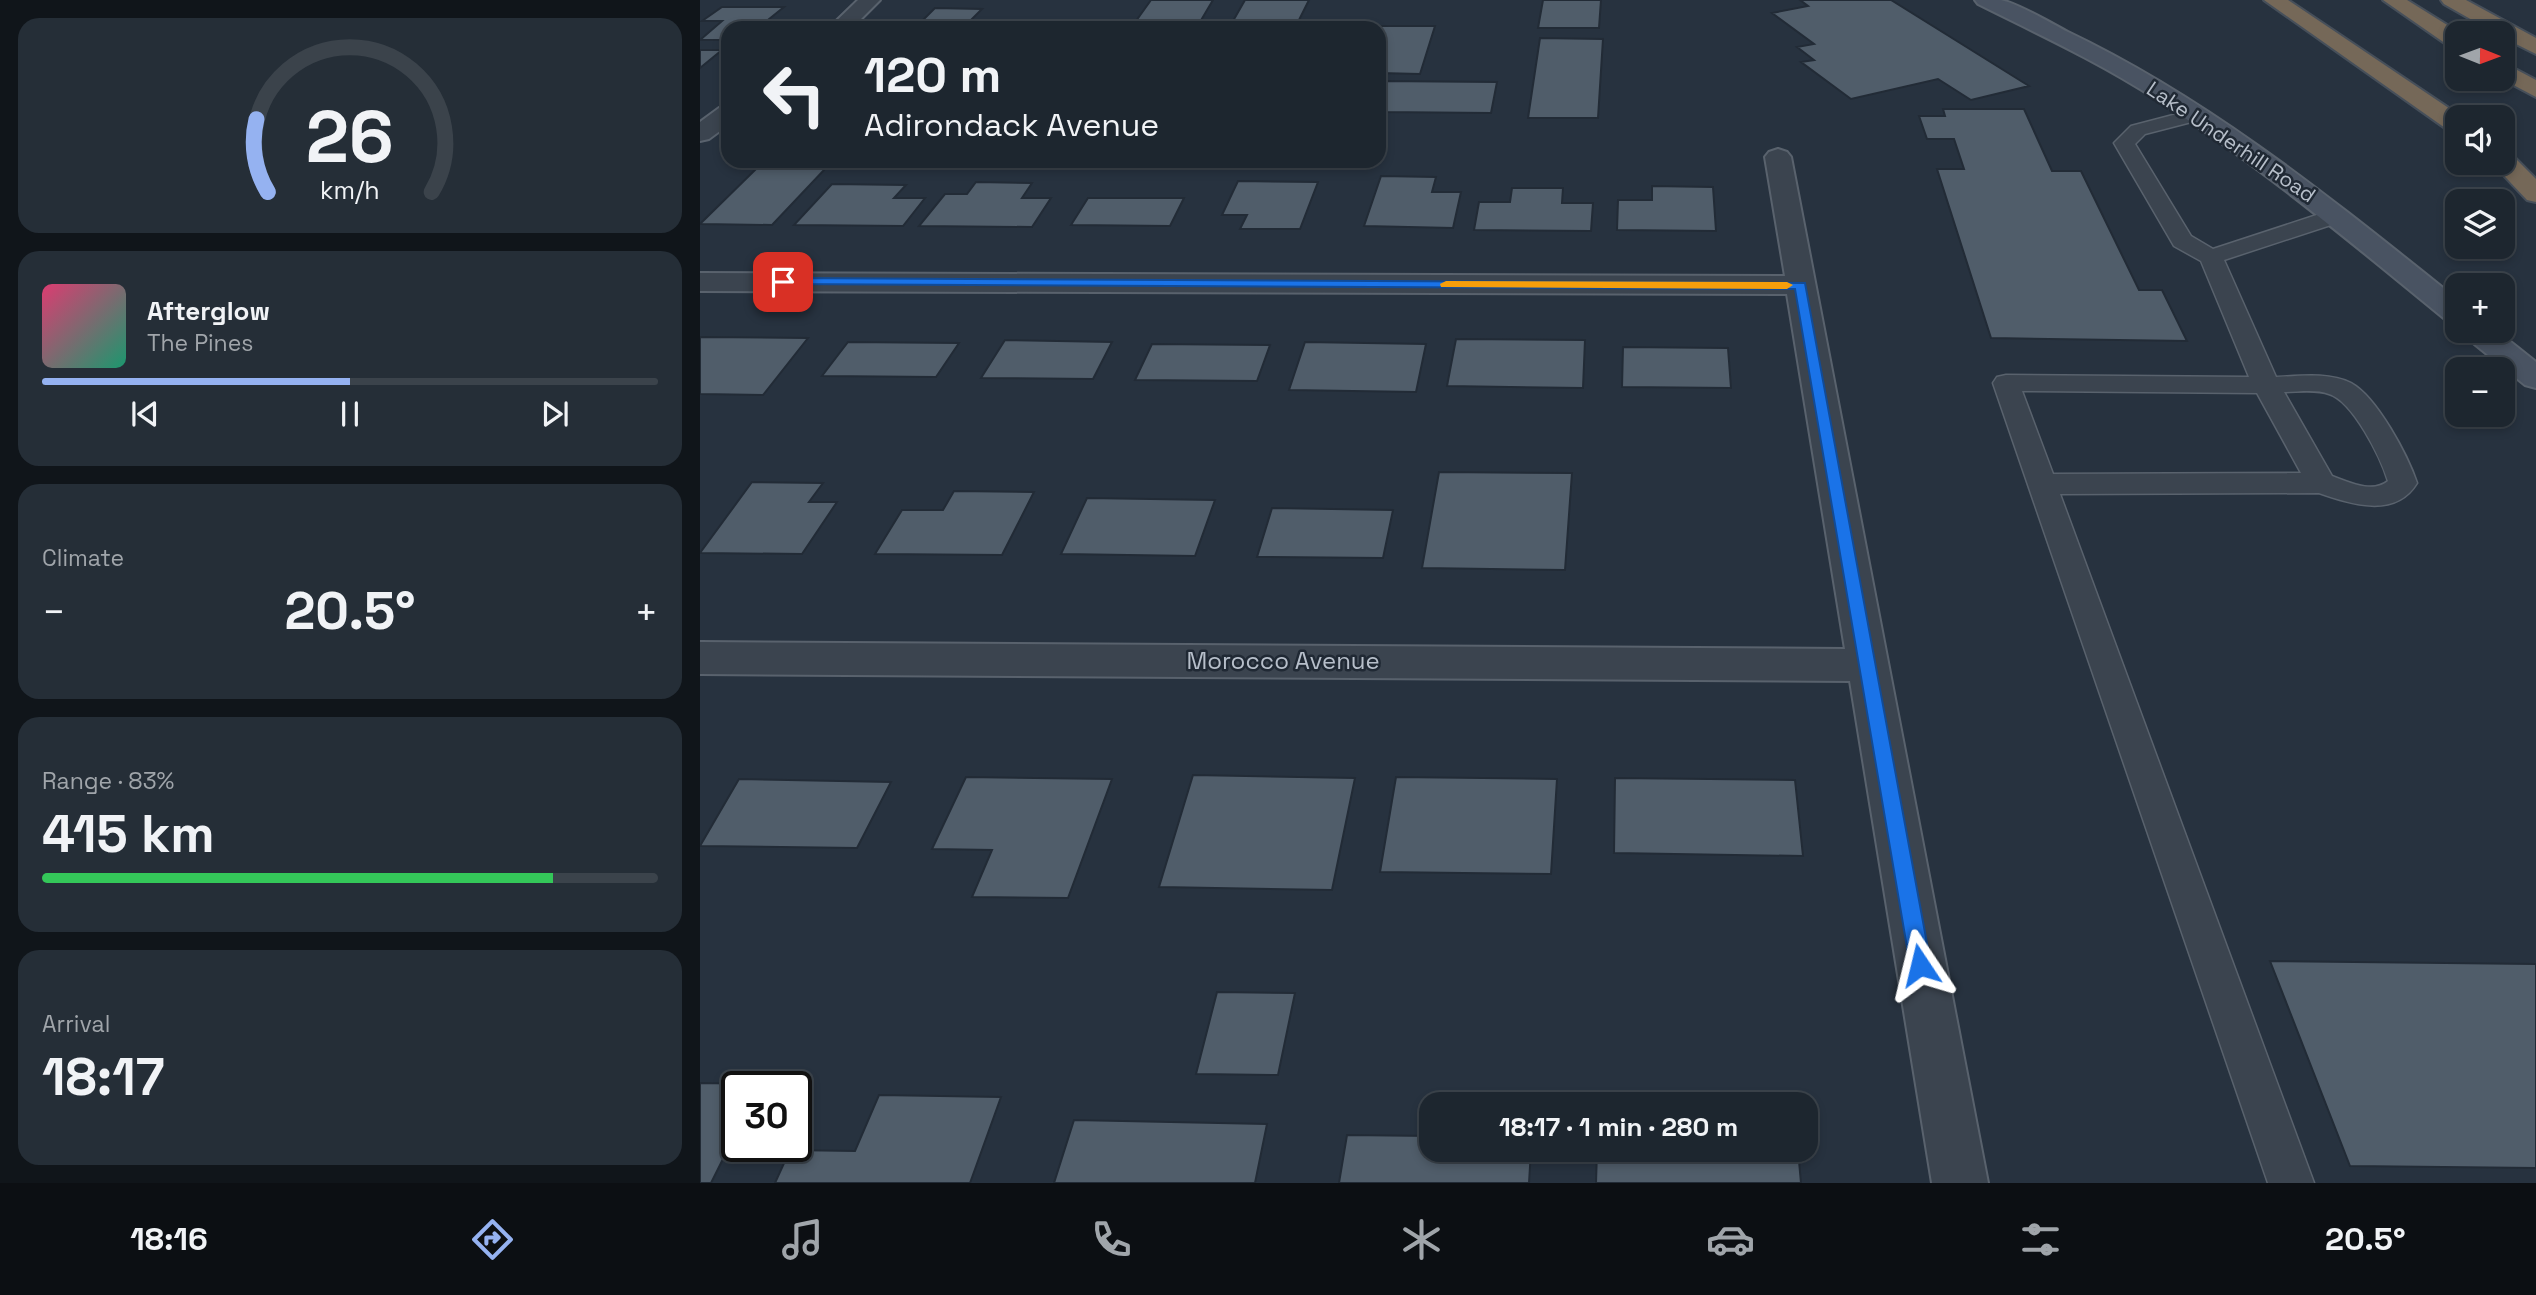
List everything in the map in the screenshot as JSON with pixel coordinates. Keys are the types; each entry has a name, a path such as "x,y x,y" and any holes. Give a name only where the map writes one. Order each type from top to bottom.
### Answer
{"highway":[{"path":"2274,0 2445,117"},
{"path":"2393,0 2445,33"},
{"path":"2451,0 2536,47"},
{"path":"2515,77 2536,90"},
{"path":"2515,166 2536,178"},
{"path":"2515,172 2536,194"}],"main road":[{"name":"Lake Underhill Road","path":"1985,0 2118,66 2196,115 2298,186 2445,304"},
{"path":"2493,343 2536,378"}],"street":[{"path":"848,21 870,0"},
{"path":"700,134 721,118"},
{"path":"1778,157 1960,1183"},
{"path":"700,282 1800,285"},
{"name":"Morocco Avenue","path":"700,658 1867,664"}],"lane":[{"path":"2196,115 2138,130 2124,143 2182,241 2211,257 2266,385 2321,483"},
{"path":"2211,257 2335,216"},
{"path":"2042,484 2321,483 2356,495 2383,498 2394,494 2403,483 2400,469 2356,403 2344,390 2327,385 2006,383 2291,1183"}],"building":[{"path":"1151,0 1213,0 1201,21 1136,21"},
{"path":"1245,0 1309,0 1298,21 1233,21"},
{"path":"1543,0 1601,0 1599,28 1538,28"},
{"path":"1800,0 1891,0 2029,86 1971,100 1938,79 1851,99 1801,62 1814,60 1797,47 1814,44 1772,13 1808,6"},
{"path":"722,7 784,7 767,21 702,21"},
{"path":"935,8 982,9 970,21 922,21"},
{"path":"721,22 721,40 700,40"},
{"path":"1386,26 1435,26 1420,74 1386,73"},
{"path":"1540,38 1603,39 1598,118 1528,118"},
{"path":"700,50 721,50 721,51 700,68"},
{"path":"1386,81 1497,82 1491,113 1386,112"},
{"path":"1943,109 2024,109 2052,171 2081,171 2139,290 2162,290 2187,341 1991,338 1937,169 1964,169 1954,139 1927,139 1919,116 1945,116"},
{"path":"757,168 825,169 772,225 700,224"},
{"path":"1381,176 1436,177 1432,192 1461,192 1453,228 1364,226"},
{"path":"1238,181 1318,182 1300,229 1240,229 1247,215 1222,215"},
{"path":"976,182 1032,183 1022,198 1051,198 1032,227 919,226 945,194 967,194"},
{"path":"832,184 906,185 894,198 925,198 903,226 794,225"},
{"path":"1652,186 1713,187 1716,231 1617,230 1618,200 1652,200"},
{"path":"1512,188 1563,188 1562,203 1593,203 1591,231 1474,230 1479,202 1510,202"},
{"path":"1088,198 1184,198 1170,226 1071,225"},
{"path":"700,337 808,338 763,395 700,394"},
{"path":"1456,339 1585,340 1583,388 1447,386"},
{"path":"1005,340 1112,342 1093,379 981,378"},
{"path":"848,342 959,343 936,377 822,376"},
{"path":"1305,342 1426,344 1416,392 1289,390"},
{"path":"1152,344 1270,345 1257,381 1135,380"},
{"path":"1623,347 1728,348 1731,388 1622,387"},
{"path":"1439,472 1572,473 1565,570 1422,568"},
{"path":"752,482 823,483 809,502 837,502 802,554 700,553"},
{"path":"954,491 1034,492 1002,555 875,554 902,510 943,510"},
{"path":"1087,498 1215,500 1195,556 1061,554"},
{"path":"1272,508 1393,510 1383,558 1257,557"},
{"path":"1193,775 1355,778 1332,890 1159,887"},
{"path":"966,777 1112,779 1068,898 972,897 992,850 932,849"},
{"path":"1396,777 1557,779 1551,874 1380,872"},
{"path":"1615,778 1795,780 1803,856 1614,853"},
{"path":"739,779 891,782 857,848 700,846"},
{"path":"2270,961 2536,964 2536,1168 2350,1166"},
{"path":"1217,992 1295,993 1278,1075 1196,1074"},
{"path":"700,1083 721,1083 722,1162 711,1183 700,1183"},
{"path":"879,1095 1001,1097 970,1183 775,1183 785,1162 812,1162 812,1150 855,1151"},
{"path":"1074,1120 1267,1124 1255,1183 1054,1183"},
{"path":"1347,1135 1419,1136 1419,1162 1530,1162 1529,1183 1339,1183"},
{"path":"1597,1162 1799,1162 1801,1183 1596,1183"}],"slow traffic":[{"path":"1446,284 1787,285"}],"route":[{"path":"783,282 1800,285 1920,965"}]}
